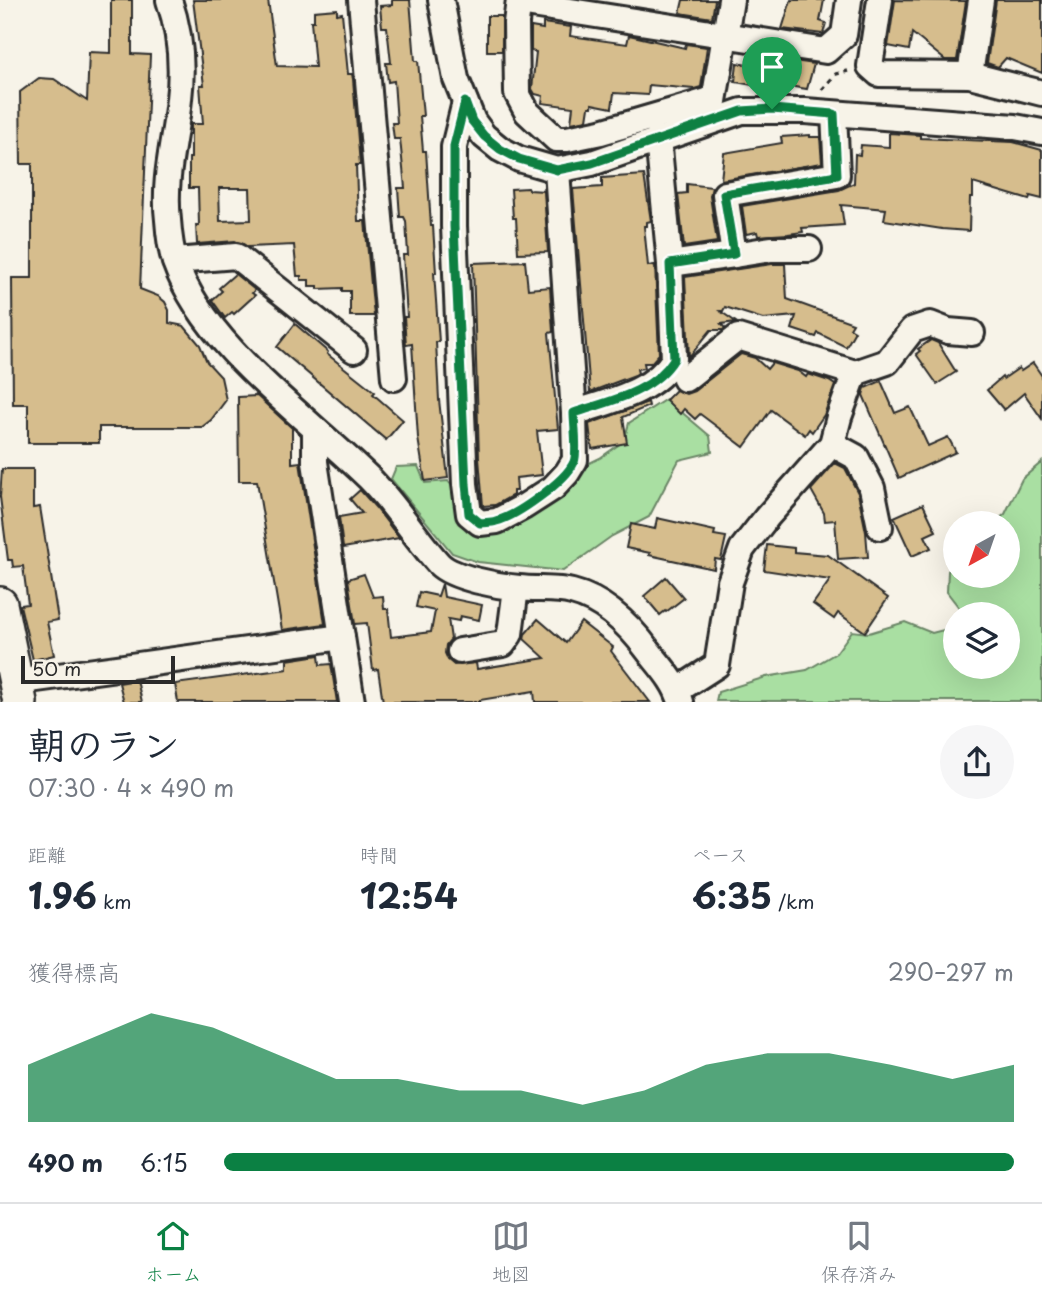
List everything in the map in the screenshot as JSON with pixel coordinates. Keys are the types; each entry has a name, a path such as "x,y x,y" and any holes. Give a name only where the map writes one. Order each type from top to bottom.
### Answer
{"street":[{"path":"169,0 178,32 181,66 180,99 167,189 168,220 175,261 188,288 218,334 389,499 442,567 456,575 516,588 571,592 602,605 642,642 680,696 717,665 730,582 742,550 766,517 832,444 855,373"},
{"path":"361,0 394,378"},
{"path":"441,0 456,79 472,121 484,136 500,149 519,159 557,170 592,163 658,138 713,109"},
{"path":"713,109 731,0"},
{"path":"849,0 844,35 826,51 725,36 622,10 519,2 515,47 517,93 527,112 556,139 713,109 805,111 1015,127 1042,132"},
{"path":"880,0 870,66 879,74 970,75 1042,93"},
{"path":"970,75 981,0"},
{"path":"465,102 454,146 454,226 466,484 469,514 480,523 497,521 552,488 575,460 557,170"},
{"path":"734,254 724,194 837,175 834,114"},
{"path":"574,413 647,386 668,370 674,359 670,264 658,138"},
{"path":"670,264 771,249 809,249"},
{"path":"175,261 236,256 354,350"},
{"path":"685,379 738,337 855,373 887,362 912,331 930,324 948,331 972,333"},
{"path":"315,430 316,462 352,702"},
{"path":"832,444 856,457 872,488 880,527"},
{"path":"460,651 503,644 510,634 516,588"},
{"path":"0,604 18,692 342,637"}],"path":[{"path":"805,111 836,74 870,66"}],"green space":[{"path":"666,399 710,436 712,452 679,460 649,517 612,536 563,571 478,562 452,553 391,479 396,467 418,466 425,483 448,481 454,488 459,518 467,531 478,535 497,530 581,467 600,458 624,441 629,423"},
{"path":"1042,462 1042,701 716,701 718,692 766,677 807,670 836,653 852,631 869,633 905,622 932,633 943,630 943,679 1020,679 1020,602 955,602 947,592 947,588 1020,588 1020,511 1006,511 1022,479"}],"building":[{"path":"111,0 132,0 132,54 150,55 140,289 165,302 169,310 169,323 184,326 200,345 207,362 221,377 226,400 202,427 99,427 99,443 28,443 28,404 13,404 12,278 32,278 32,164 21,164 20,92 39,78 54,79 87,101 89,52 111,53"},
{"path":"193,0 268,0 277,66 315,67 311,21 314,21 314,11 337,9 337,14 342,13 348,74 352,74 353,79 360,165 356,165 358,221 365,221 374,316 350,316 350,291 342,291 342,288 318,289 318,286 309,286 309,280 301,280 301,276 297,276 294,245 248,247 235,241 197,244 198,188 189,188 189,158 191,124 203,124 200,85 204,85","holes":["219,188 250,188 251,220 220,221"]},
{"path":"392,0 410,0 423,116 420,116 423,151 426,151 433,226 439,400 448,478 425,481 418,438 412,344 406,345 404,317 407,317 403,255 408,255 406,221 404,217 400,217 398,188 405,188 400,139 394,139 392,123 397,123 394,81 388,82 386,63 391,63 387,27 382,27 380,6 392,5"},
{"path":"683,0 715,0 712,18 680,13"},
{"path":"791,0 824,0 820,21 826,23 823,34 782,29"},
{"path":"895,0 966,1 957,60 945,60 912,33 909,50 888,46"},
{"path":"996,0 1042,0 1042,73 1006,58 998,67 987,63"},
{"path":"487,16 502,16 502,51 487,51"},
{"path":"543,23 571,27 570,36 627,44 629,35 685,48 686,44 707,47 701,87 694,89 649,85 648,95 614,93 612,108 592,104 587,120 571,123 573,107 542,103 543,96 535,94 532,89 536,52 531,51 531,27 543,29"},
{"path":"762,56 814,64 807,89 770,83 770,88 735,82 737,63 752,66 753,59 761,61"},
{"path":"889,133 920,135 920,138 1013,142 1042,150 1042,199 1030,196 1029,200 973,183 969,231 884,220 886,209 841,205 844,225 802,228 803,232 788,234 746,234 742,206 839,190 854,183 855,154 860,155 861,145 889,147"},
{"path":"781,137 820,137 822,163 721,180 724,153 782,143"},
{"path":"644,175 651,221 644,226 648,266 655,265 659,354 651,363 644,363 645,368 637,369 638,373 635,375 590,392 573,189 602,187 602,178"},
{"path":"687,184 712,187 710,196 717,242 684,247 678,194 687,193"},
{"path":"511,189 544,191 548,252 518,253"},
{"path":"525,261 528,289 550,287 553,332 549,333 558,429 537,431 542,475 516,478 517,491 513,491 513,495 495,505 483,506 473,263"},
{"path":"785,264 787,299 853,323 850,328 855,331 846,347 818,333 816,337 792,329 796,316 763,319 725,307 720,311 736,322 721,324 725,328 723,330 711,330 689,357 685,277"},
{"path":"235,274 255,290 252,293 255,295 234,314 232,312 225,318 212,300 222,291 219,288"},
{"path":"295,324 328,352 327,354 375,392 373,394 403,420 386,440 277,347"},
{"path":"931,340 938,343 956,372 937,384 916,354 920,351 918,349"},
{"path":"741,354 755,358 767,369 772,363 835,385 824,415 812,432 809,429 805,435 771,410 744,447 700,414 695,419 684,409 680,414 666,400 676,390 686,394 694,391"},
{"path":"1033,363 1042,376 1042,419 1024,393 1004,410 987,390 1002,377 1003,379 1019,368 1021,371"},
{"path":"881,381 895,413 910,407 928,446 948,437 956,452 899,478 863,395 865,388"},
{"path":"257,396 292,428 292,463 300,462 325,624 282,630 257,481 239,481 238,397"},
{"path":"648,402 649,406 623,417 627,443 592,449 589,424"},
{"path":"835,463 845,468 858,493 868,557 838,559 835,520 825,521 824,513 811,490"},
{"path":"2,469 33,469 33,508 40,507 58,620 47,622 54,655 33,660 20,605 28,604 23,566 13,567 12,560 8,560 0,497"},
{"path":"360,490 399,538 343,548 339,517 362,513 350,499"},
{"path":"923,504 936,531 925,536 931,548 912,556 894,517"},
{"path":"657,518 715,531 714,535 726,537 721,560 715,559 714,569 626,548 631,524 655,529"},
{"path":"767,545 794,548 794,552 828,555 888,598 865,632 838,613 834,619 813,604 830,580 764,570"},
{"path":"364,574 373,597 383,596 384,609 388,609 391,637 431,632 435,611 416,607 419,592 438,596 442,584 444,597 482,605 479,620 460,616 459,621 448,619 451,639 446,645 445,653 454,665 476,663 477,669 545,658 524,639 538,619 566,643 581,622 613,647 611,651 650,702 535,702 534,691 480,702 383,702 378,669 373,670 367,623 355,624 348,579"},
{"path":"666,577 684,598 660,615 644,596"},
{"path":"319,655 320,665 331,664 337,702 178,702 175,684 287,669 287,660"},
{"path":"137,680 142,702 124,702 119,683"}],"route":[{"path":"465,102 472,121 484,136 500,149 538,166 557,170 577,168 742,111 772,109 834,114 837,175 724,194 734,254 670,264 674,359 668,370 647,386 574,413 575,460 552,488 497,521 480,523 474,519 469,514 466,484 454,226 454,146 465,102"}]}
